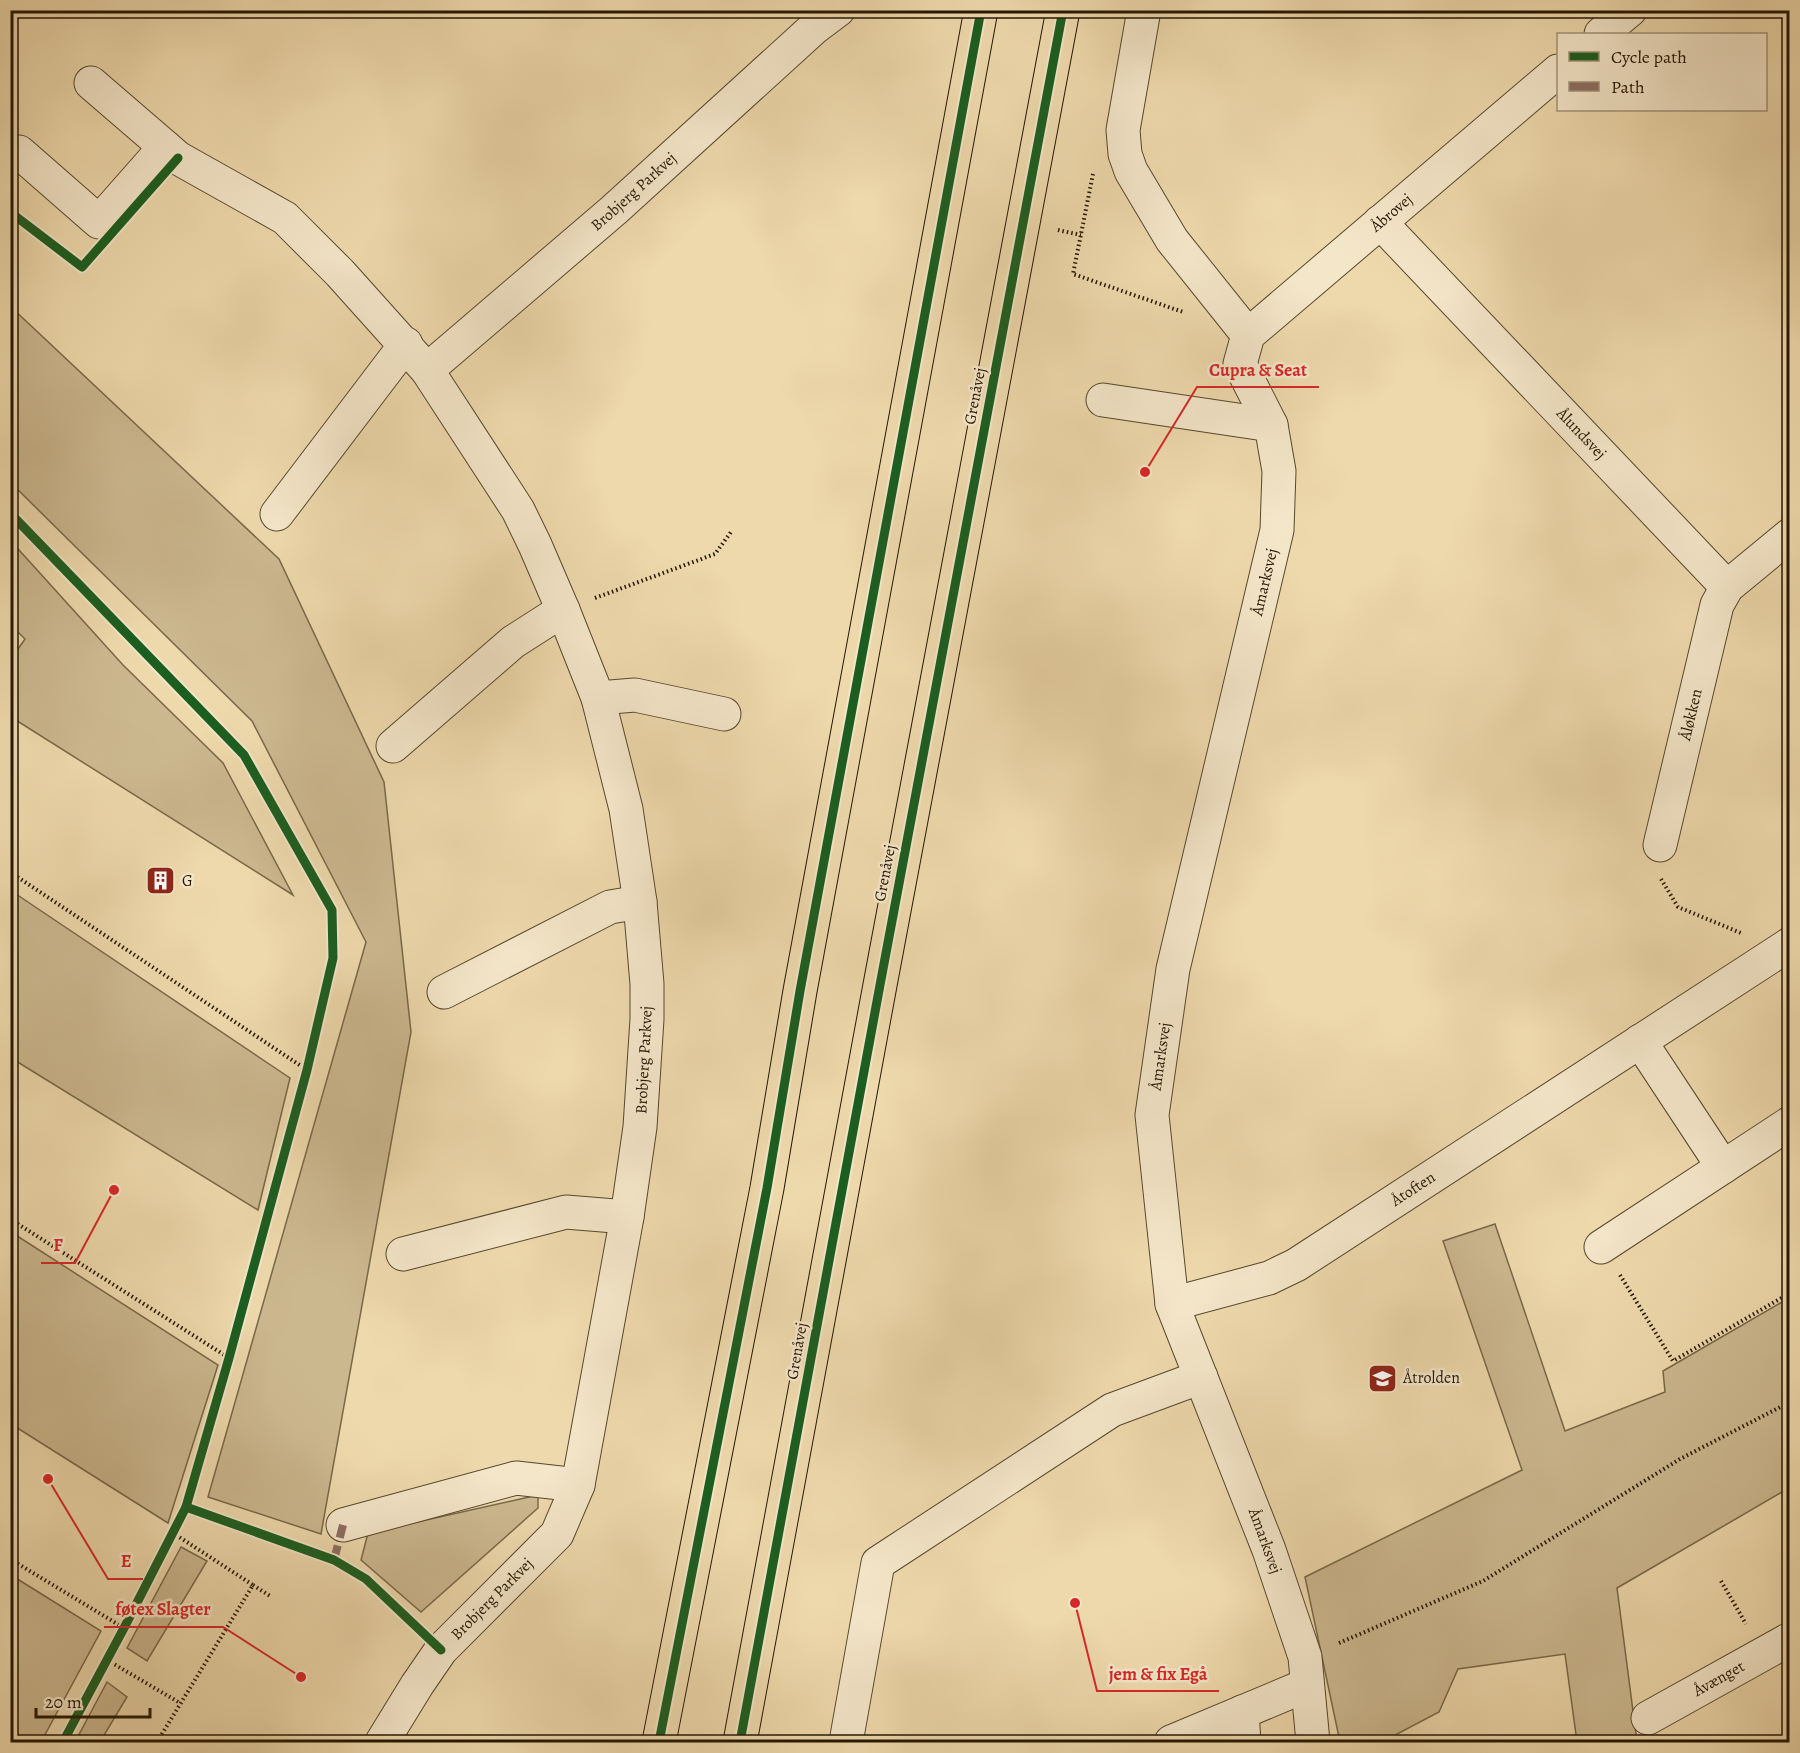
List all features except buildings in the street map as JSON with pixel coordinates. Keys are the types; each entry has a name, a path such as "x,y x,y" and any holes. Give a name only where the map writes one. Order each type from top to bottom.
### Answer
{"main road":[{"path":"659,1743 767,1188 802,980 981,10"},
{"name":"Grenåvej","path":"740,1743 1063,10"}],"street":[{"name":"Brobjerg Parkvej","path":"427,370 614,210 814,28 838,10"},
{"name":"Åmarksvej","path":"1144,10 1123,130 1125,154 1131,171 1172,240 1244,350 1271,425 1279,471 1277,530 1173,969 1152,1115 1172,1304 1269,1550 1306,1671 1313,1743"},
{"path":"1602,33 1630,10"},
{"name":"Åbrovej","path":"1244,350 1380,222 1557,72"},
{"name":"Brobjerg Parkvej","path":"91,82 178,158 285,218 340,273 427,370 518,510 563,610 598,698 626,809 640,902 647,984 640,1127 627,1217 578,1485 557,1534 441,1650 382,1743"},
{"path":"19,152 99,222 165,147"},
{"name":"Ålundsvej","path":"1380,222 1727,587"},
{"path":"277,513 406,344"},
{"path":"1102,400 1271,425"},
{"path":"1727,587 1790,535"},
{"name":"Åløkken","path":"1660,845 1717,605 1727,587"},
{"path":"393,746 513,642 563,610"},
{"path":"598,698 635,695 724,714"},
{"path":"444,992 610,908 640,902"},
{"name":"Åtoften","path":"1172,1304 1269,1278 1296,1265 1777,952"},
{"path":"1640,1041 1723,1167"},
{"path":"1601,1247 1790,1123"},
{"path":"403,1254 566,1212 627,1217"},
{"path":"846,1743 878,1563 1112,1410 1201,1377"},
{"path":"343,1525 516,1478 578,1485"},
{"name":"Åvænget","path":"1648,1718 1776,1646"},
{"path":"1170,1743 1243,1727 1306,1671"}],"path":[{"path":"563,610 715,554 731,532"},
{"path":"1660,845 1650,861 1678,907 1746,935 1777,952"},
{"path":"10,872 307,1070"},
{"path":"304,1081 309,1058"},
{"path":"10,1219 229,1358"},
{"path":"1601,1247 1673,1361 1790,1293"},
{"path":"226,1369 232,1346"},
{"path":"1306,1671 1401,1618 1483,1581 1680,1459 1790,1402"},
{"path":"168,1543 176,1528 270,1596"},
{"path":"10,1559 122,1632 130,1618"},
{"path":"1721,1581 1776,1646"},
{"path":"157,1743 253,1585"},
{"path":"102,1671 110,1656 180,1703"}],"shaded area":[{"path":"10,306 279,559 384,782 411,1032 321,1534 208,1497 366,942 252,721 11,483"},
{"path":"10,540 123,665 223,763 293,895 11,717 11,659 25,639 11,625"},
{"path":"10,890 290,1078 258,1210 11,1058"},
{"path":"1495,1224 1565,1431 1665,1392 1663,1371 1789,1298 1789,1488 1617,1588 1637,1742 1577,1742 1565,1654 1458,1669 1439,1712 1382,1742 1340,1742 1305,1577 1522,1470 1443,1241"},
{"path":"11,1232 218,1365 168,1523 11,1424 11,1419 18,1408 10,1403"},
{"path":"538,1495 538,1508 421,1612 361,1560 368,1533"},
{"path":"181,1547 207,1561 147,1661 127,1648"},
{"path":"11,1575 101,1631 41,1742 11,1742"},
{"path":"107,1682 127,1697 100,1742 75,1742"}],"marked path":[{"path":"334,1560 343,1525"}],"cycle path":[{"path":"659,1742 767,1188 800,991 981,10"},
{"path":"740,1742 1063,10"},
{"path":"10,212 82,267 178,158"},
{"path":"10,513 244,755 332,910 333,958 307,1070 186,1507 63,1742"},
{"path":"186,1507 334,1560 366,1579 441,1650"}],"place":[{"name":"Cupra & Seat","path":"1145,472"},
{"name":"G","path":"161,881"},
{"name":"F","path":"114,1190"},
{"name":"Åtrolden","path":"1382,1378"},
{"name":"E","path":"48,1479"},
{"name":"jem & fix Egå","path":"1075,1603"},
{"name":"føtex Slagter","path":"301,1677"}]}
